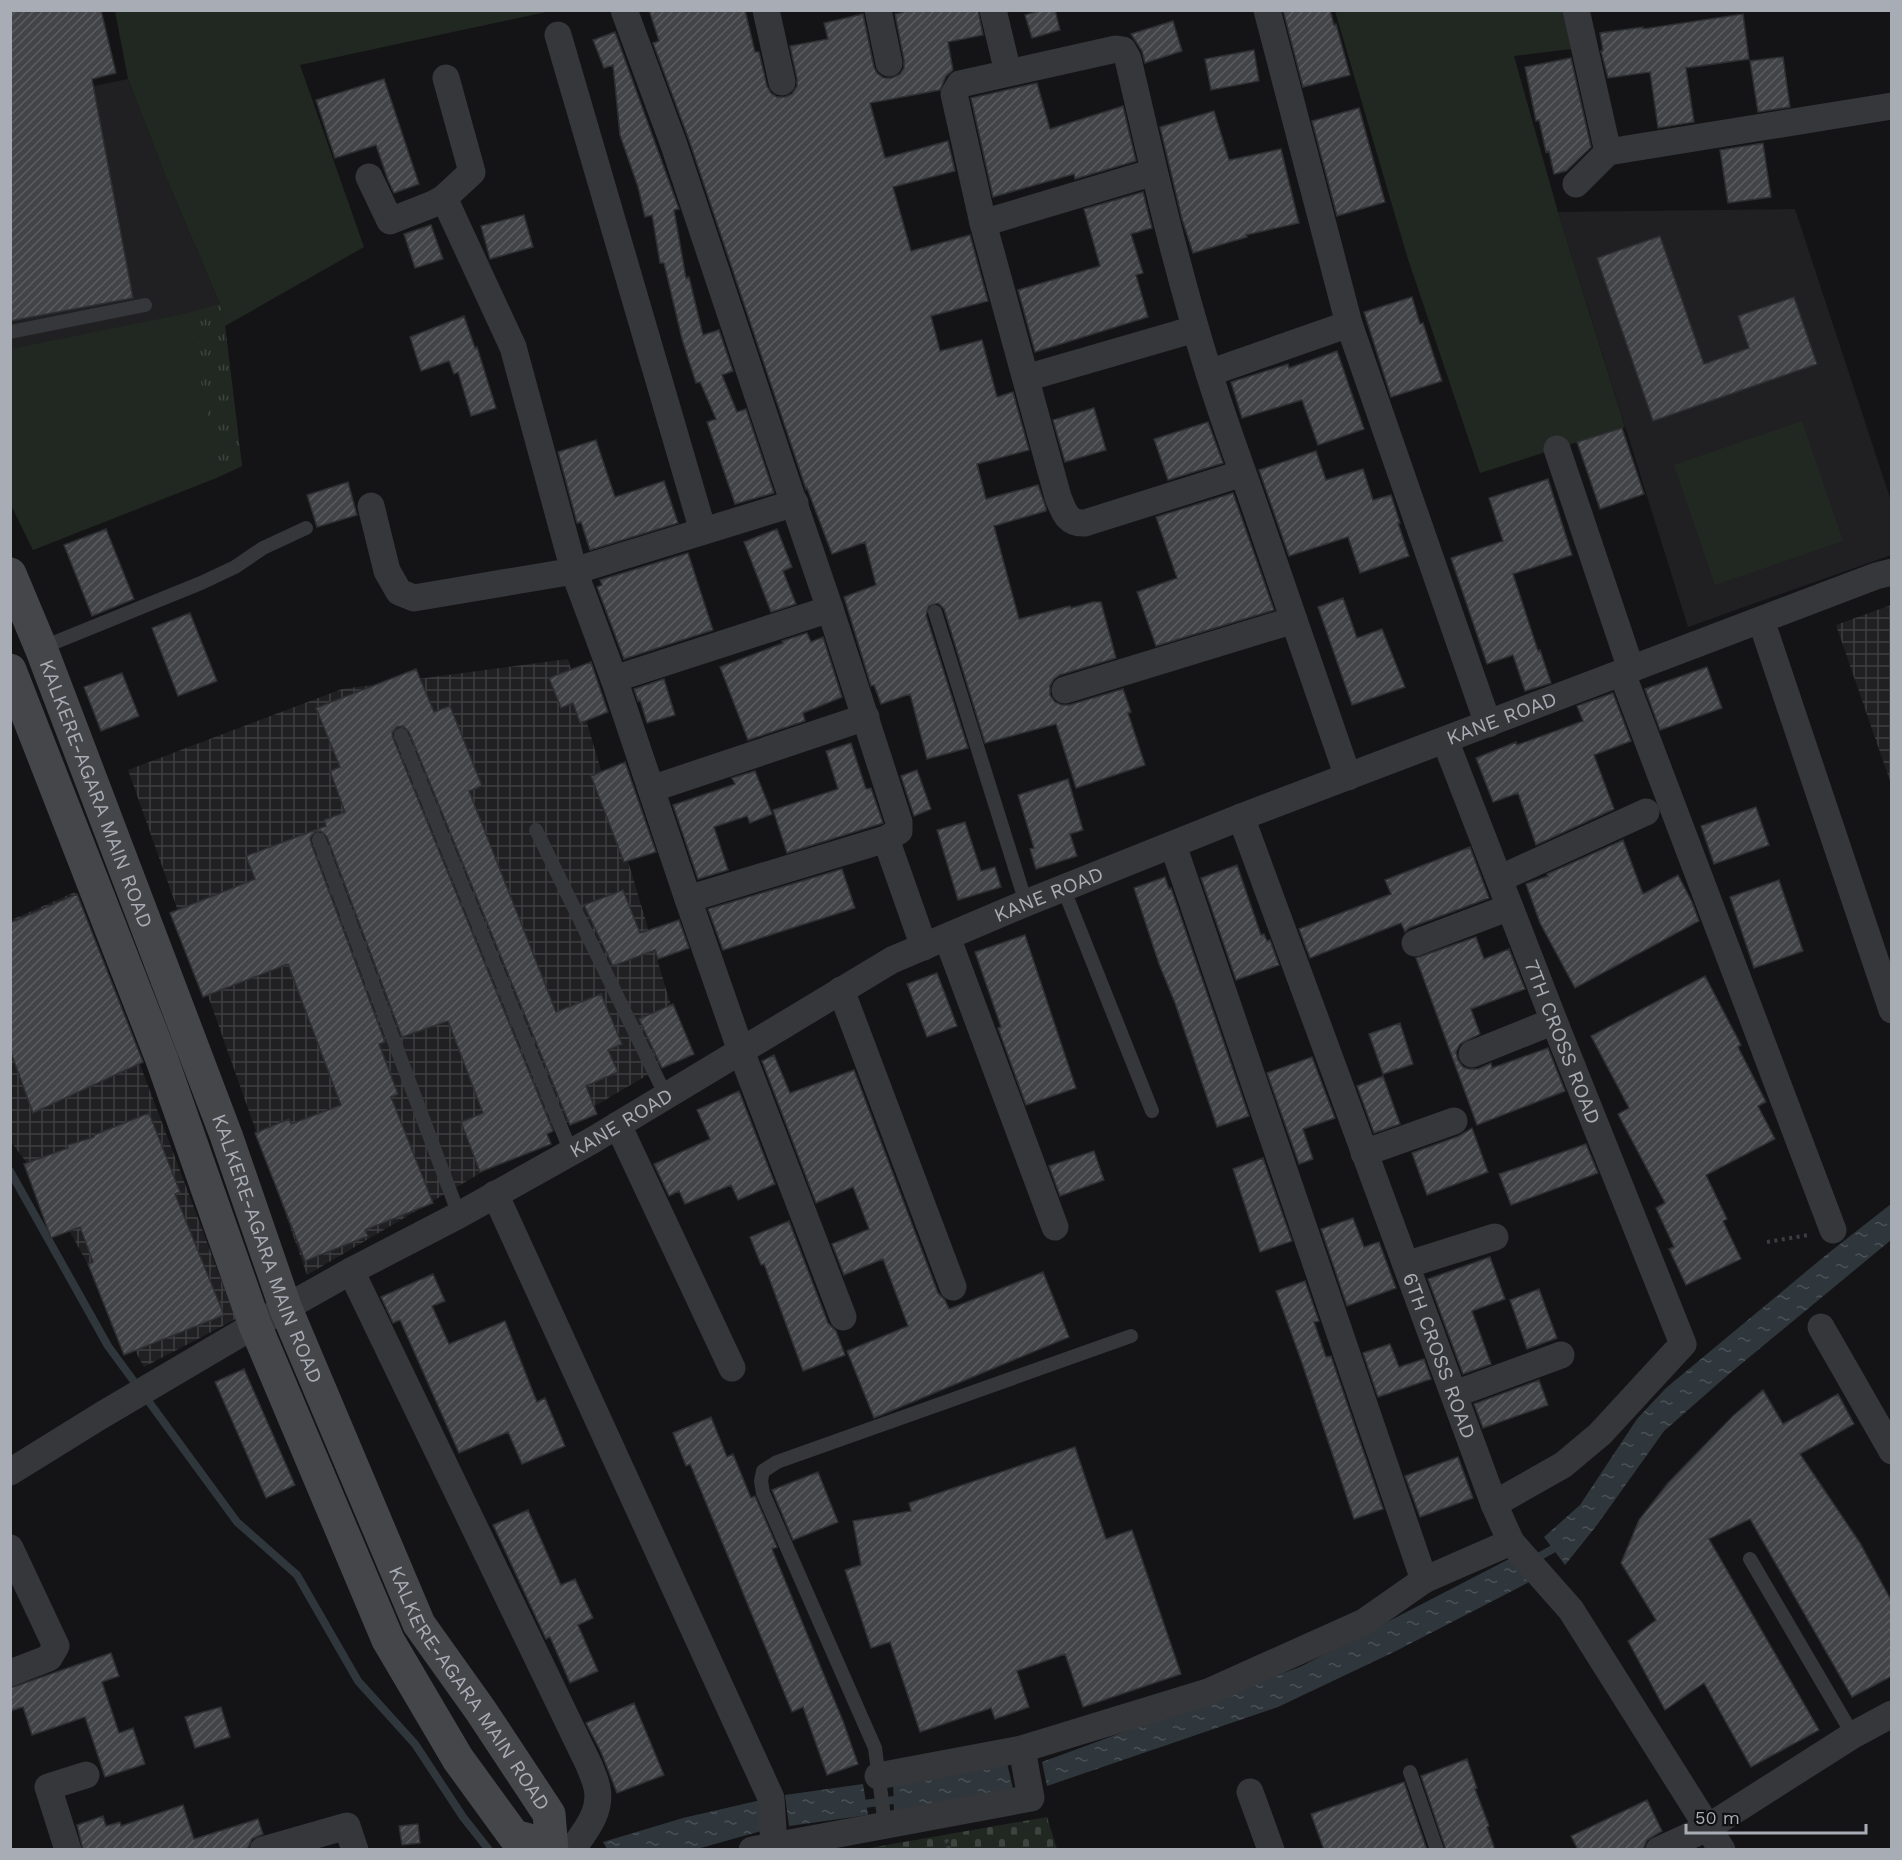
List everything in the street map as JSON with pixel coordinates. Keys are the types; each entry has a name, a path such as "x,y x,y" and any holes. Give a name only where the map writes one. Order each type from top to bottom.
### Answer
{"street":[{"path":"624,10 674,145 795,503 899,822 899,831 886,839 688,899"},
{"path":"766,10 782,82"},
{"path":"878,10 889,63"},
{"path":"993,10 1006,64"},
{"path":"1267,10 1348,324 1488,724"},
{"path":"1584,12 1608,152"},
{"path":"558,34 703,531"},
{"path":"1243,473 1085,523 1076,523 1067,518 1058,497 983,224 954,94 960,84 1116,50 1123,50 1128,58 1154,172 1209,373 1348,777"},
{"path":"369,177 390,221 444,198 472,172 446,78"},
{"path":"1576,184 1608,152 1892,106"},
{"path":"983,224 1154,172"},
{"path":"444,198 513,347 574,571 614,679 741,1051 843,1317"},
{"path":"1209,373 1348,324"},
{"path":"1026,378 1196,329"},
{"path":"1557,449 1626,671 1833,1230"},
{"path":"371,506 387,571 399,592 414,598 574,571 795,503"},
{"name":"KANE ROAD","path":"10,1472 255,1324 459,1215 618,1125 892,960 1026,903 1064,890 1241,817 1876,576 1892,572"},
{"name":"KALKERE-AGARA MAIN ROAD","path":"10,574 226,1135 286,1309 419,1624 481,1711 549,1814 558,1848"},
{"path":"614,679 830,609"},
{"path":"1065,690 1294,620"},
{"path":"1761,620 1892,1010"},
{"name":"KALKERE-AGARA MAIN ROAD","path":"10,670 160,1057 255,1324 388,1640 458,1760 514,1836 558,1848"},
{"path":"651,789 866,717"},
{"name":"7TH CROSS ROAD","path":"1445,740 1554,1022 1683,1344 1600,1434 1563,1465 1494,1504"},
{"path":"1499,879 1646,812"},
{"name":"6TH CROSS ROAD","path":"1241,817 1494,1504 1517,1549 1571,1610 1715,1839"},
{"path":"886,839 936,942 1055,1227"},
{"path":"1173,845 1424,1580"},
{"path":"1415,943 1510,908"},
{"path":"841,990 953,1287"},
{"path":"1472,1054 1554,1022"},
{"path":"1364,1153 1454,1121"},
{"path":"618,1125 732,1368"},
{"path":"495,1194 771,1798 766,1840 883,1819 1031,1798 1022,1749"},
{"path":"1406,1265 1495,1237"},
{"path":"351,1271 589,1765 597,1789 598,1808 587,1829 558,1848"},
{"path":"1821,1327 1892,1451"},
{"path":"1455,1394 1562,1354"},
{"path":"10,1548 56,1646 49,1658 10,1673"},
{"path":"878,1776 1022,1749 1208,1692 1364,1622 1424,1580 1517,1549"},
{"path":"1659,1850 1715,1839 1853,1734 1892,1714"},
{"path":"68,1850 48,1787 86,1775"},
{"path":"1250,1792 1271,1850"},
{"path":"263,1850 347,1826 355,1850"}],"lane":[{"path":"10,332 145,305"},
{"path":"40,648 201,584 235,567 263,548 306,528"},
{"path":"935,612 1026,903"},
{"path":"401,735 571,1152"},
{"path":"536,830 666,1096"},
{"path":"319,840 459,1215"},
{"path":"1064,890 1152,1111"},
{"path":"883,1819 875,1748 763,1493 761,1481 763,1471 777,1462 1131,1336"},
{"path":"1750,1559 1853,1734"},
{"path":"1410,1772 1437,1850"}],"path":[{"path":"1767,1242 1833,1230"}],"shaded area":[{"path":"128,79 166,177 220,304 225,326 242,466 33,550 11,505 11,103"},
{"path":"1795,209 1891,501 1891,555 1688,627 1558,212"},
{"path":"1892,605 1891,784 1836,625"},
{"path":"568,659 685,1053 307,1275 128,770 342,689"},
{"path":"75,892 236,1319 144,1367 46,1188 11,1142 11,920"}],"green space":[{"path":"115,11 551,11 300,65 364,247 225,326 220,304 166,177 128,79"},
{"path":"1335,11 1563,11 1571,49 1514,56 1558,212 1625,427 1480,473 1407,256"},
{"path":"220,304 225,326 242,466 219,477 188,313"},
{"path":"188,313 219,477 33,550 11,505 11,349"},
{"path":"1802,421 1843,541 1715,585 1674,465"},
{"path":"1047,1817 1057,1849 864,1849"}],"water":[{"path":"1891,1204 1891,1240 1664,1431 1597,1525 1565,1565 1544,1537 1580,1505 1637,1419 1666,1388"},
{"path":"1513,1557 1535,1579 1396,1651 1278,1707 1047,1786 1042,1762 1300,1667"},
{"path":"1007,1763 1014,1793 894,1812 893,1781"},
{"path":"863,1784 868,1815 789,1826 785,1795"},
{"path":"761,1800 765,1830 697,1849 607,1849 603,1842 683,1818"}],"building":[{"path":"10,10 101,10 116,73 92,79 133,298 10,321"},
{"path":"649,10 745,10 755,52 759,52 767,86 777,97 785,97 792,94 797,86 790,46 828,39 824,23 863,14 874,67 877,73 884,78 892,78 900,74 904,68 895,14 912,10 978,10 983,35 948,42 953,70 946,76 940,90 870,103 885,158 948,141 955,171 893,187 911,251 970,235 988,301 931,316 940,351 982,340 997,397 1013,392 1029,450 977,464 986,499 1038,485 1046,508 1046,511 994,526 1019,619 1070,606 1071,608 1101,602 1116,658 1060,675 1050,686 1050,695 1055,702 1069,705 1123,689 1131,712 1128,713 1145,765 1076,788 1056,724 985,743 944,609 938,603 929,606 926,615 968,748 927,759 910,694 881,704 874,685 871,686 844,597 876,585 865,542 832,554 806,489 689,140 653,43 659,41"},
{"path":"1042,10 1055,10 1060,30 1032,38 1025,15"},
{"path":"1283,10 1330,10 1350,75 1303,87"},
{"path":"1743,14 1749,59 1686,68 1694,122 1658,128 1650,72 1608,78 1601,51 1603,51 1600,33"},
{"path":"1173,21 1182,51 1145,63 1142,51 1131,34"},
{"path":"615,32 679,209 674,210 686,278 689,277 703,335 719,330 733,371 722,375 737,412 746,409 774,493 735,504 707,422 716,419 700,382 696,383 682,339 664,263 660,263 652,215 645,217 638,187 620,135 613,65 604,68 593,40"},
{"path":"1254,50 1259,81 1211,90 1205,59"},
{"path":"1783,57 1790,107 1758,112 1750,61"},
{"path":"1571,58 1591,147 1566,171 1554,174 1549,151 1546,152 1539,120 1536,121 1525,67"},
{"path":"384,79 419,184 394,193 376,145 335,158 316,100"},
{"path":"1037,83 1050,129 1123,106 1136,161 1075,179 1074,174 993,197 971,98"},
{"path":"1359,108 1385,202 1337,216 1312,121"},
{"path":"1214,111 1229,160 1281,149 1299,223 1246,235 1247,237 1193,253 1182,219 1160,127"},
{"path":"1763,143 1771,197 1728,203 1720,150"},
{"path":"1143,192 1152,228 1131,234 1143,273 1136,275 1148,317 1035,352 1018,290 1100,266 1084,209"},
{"path":"524,215 533,247 490,259 481,226"},
{"path":"431,225 443,259 415,268 404,234"},
{"path":"1660,236 1704,364 1749,348 1738,316 1794,297 1817,364 1653,421 1597,258"},
{"path":"1412,297 1442,381 1391,397 1364,312"},
{"path":"464,316 475,348 477,347 496,408 471,416 458,372 454,374 449,361 421,371 410,337"},
{"path":"1337,351 1364,429 1318,445 1302,400 1242,418 1231,382 1288,364 1289,368"},
{"path":"1094,408 1106,450 1065,462 1053,420"},
{"path":"1208,422 1223,463 1168,480 1154,439"},
{"path":"1622,428 1644,494 1600,509 1577,442"},
{"path":"596,440 615,497 664,481 678,523 590,550 581,522 577,523 558,452"},
{"path":"1316,451 1326,480 1363,469 1373,500 1391,495 1409,556 1360,573 1348,537 1289,556 1259,470"},
{"path":"1548,479 1572,555 1513,574 1551,683 1525,691 1513,655 1487,664 1451,558 1503,541 1489,498"},
{"path":"348,482 357,515 317,527 307,495"},
{"path":"1233,493 1274,610 1156,646 1137,592 1177,578 1156,517"},
{"path":"106,529 134,599 92,616 64,545"},
{"path":"777,529 792,567 783,571 796,604 771,612 744,542"},
{"path":"688,553 713,630 624,659 597,587 602,585 600,580"},
{"path":"1343,598 1357,638 1382,629 1405,687 1352,705 1318,607"},
{"path":"190,613 217,681 178,696 152,628"},
{"path":"807,633 811,642 823,637 842,697 803,713 805,721 748,740 720,667"},
{"path":"591,662 608,712 580,723 573,703 561,708 549,678"},
{"path":"1707,667 1722,708 1660,730 1645,689"},
{"path":"416,669 434,712 450,706 482,786 469,791 556,1012 601,994 622,1044 608,1050 618,1072 586,1086 597,1114 570,1125 409,732 403,726 397,727 392,733 393,738 553,1131 547,1134 551,1144 480,1172 461,1122 483,1113 448,1021 402,1037 327,837 321,831 315,832 310,838 311,843 385,1042 379,1044 398,1094 391,1097 433,1203 365,1230 368,1236 305,1261 255,1133 289,1119 291,1124 341,1105 288,964 203,997 170,913 255,879 246,856 326,826 324,820 345,812 330,771 340,767 316,708"},
{"path":"122,673 139,716 101,731 84,687"},
{"path":"664,679 675,715 647,723 634,689"},
{"path":"1613,693 1631,741 1594,755 1614,809 1536,845 1518,793 1493,802 1476,758 1516,742 1517,745 1583,721 1577,706"},
{"path":"851,743 866,789 871,788 883,823 787,853 773,810 838,789 826,751"},
{"path":"625,762 656,852 624,862 591,776"},
{"path":"917,770 931,809 914,816 901,776"},
{"path":"755,771 772,814 750,823 747,816 714,827 728,870 698,879 673,805 735,784 732,778"},
{"path":"1068,779 1083,830 1070,834 1077,856 1036,869 1030,849 1034,848 1018,795"},
{"path":"1756,807 1769,845 1714,864 1701,826"},
{"path":"965,822 981,871 995,867 1001,887 958,900 937,830"},
{"path":"1623,840 1643,894 1678,875 1699,921 1575,988 1540,923 1526,884 1548,876 1547,874"},
{"path":"1470,847 1489,898 1409,928 1405,932 1401,923 1310,958 1299,929 1391,894 1385,880"},
{"path":"1237,865 1261,935 1264,934 1267,941 1270,940 1279,965 1236,980 1201,878"},
{"path":"842,869 855,908 723,950 708,909"},
{"path":"1165,877 1169,889 1171,888 1249,1116 1217,1127 1134,888"},
{"path":"1779,880 1803,951 1754,968 1730,897"},
{"path":"623,890 640,933 679,920 689,948 658,959 655,950 613,966 584,905"},
{"path":"77,894 143,1062 33,1113 10,1050 10,923"},
{"path":"1025,935 1076,1088 1026,1105 998,1028 1001,1027 975,952"},
{"path":"1476,937 1484,959 1509,949 1525,989 1471,1009 1480,1034 1460,1044 1456,1052 1458,1060 1463,1067 1469,1069 1478,1069 1491,1063 1492,1068 1548,1048 1565,1091 1477,1125 1416,958"},
{"path":"937,973 957,1026 927,1037 907,984"},
{"path":"1705,976 1741,1045 1738,1047 1766,1102 1758,1106 1775,1139 1706,1175 1727,1219 1723,1221 1741,1259 1686,1285 1669,1249 1674,1247 1656,1208 1665,1203 1618,1114 1629,1108 1591,1036"},
{"path":"673,1004 694,1054 662,1068 639,1019"},
{"path":"1400,1023 1413,1064 1383,1074 1369,1034"},
{"path":"774,1055 790,1093 854,1070 938,1293 945,1300 949,1309 1043,1272 1069,1337 874,1418 847,1351 908,1326 883,1259 844,1275 832,1244 869,1229 853,1187 816,1203 762,1061"},
{"path":"1312,1057 1335,1118 1303,1129 1313,1159 1299,1164 1267,1073"},
{"path":"1383,1076 1400,1124 1374,1133 1357,1086"},
{"path":"739,1091 775,1184 738,1200 731,1185 685,1204 679,1191 669,1196 654,1164 710,1139 697,1110"},
{"path":"149,1113 180,1192 175,1194 224,1315 124,1355 88,1264 93,1262 80,1227 51,1238 24,1164 68,1148 68,1145 94,1137 94,1135"},
{"path":"1472,1128 1488,1172 1427,1195 1412,1153 1459,1136"},
{"path":"1586,1144 1598,1173 1511,1205 1499,1174"},
{"path":"1094,1151 1104,1180 1060,1196 1049,1166"},
{"path":"1263,1158 1292,1241 1260,1252 1233,1169"},
{"path":"1353,1218 1364,1247 1379,1242 1396,1288 1347,1306 1321,1229"},
{"path":"789,1221 828,1323 836,1331 845,1355 803,1371 764,1264 761,1265 750,1237"},
{"path":"1490,1257 1505,1299 1472,1311 1491,1364 1463,1374 1428,1279"},
{"path":"433,1274 445,1301 432,1306 449,1344 505,1321 537,1402 545,1398 565,1446 522,1464 508,1432 459,1453 400,1320 393,1323 381,1297"},
{"path":"1305,1281 1319,1321 1314,1322 1326,1357 1331,1356 1383,1509 1354,1519 1276,1291"},
{"path":"1539,1289 1557,1338 1527,1349 1510,1300"},
{"path":"1390,1344 1399,1367 1424,1359 1431,1379 1378,1397 1363,1353"},
{"path":"244,1369 295,1485 266,1498 215,1382"},
{"path":"1539,1380 1548,1405 1483,1428 1474,1404"},
{"path":"1763,1390 1783,1424 1838,1394 1854,1424 1800,1454 1860,1543 1892,1602 1892,1676 1852,1697 1750,1519 1709,1539 1819,1730 1751,1767 1704,1683 1665,1710 1628,1641 1656,1620 1621,1563 1639,1520 1668,1483 1733,1416"},
{"path":"711,1417 727,1457 733,1454 751,1498 755,1496 777,1547 772,1549 843,1721 858,1764 827,1775 803,1707 792,1712 690,1464 686,1466 673,1433"},
{"path":"1075,1447 1106,1539 1132,1530 1181,1674 1083,1707 1065,1654 1017,1671 1029,1707 995,1719 991,1708 920,1732 890,1642 871,1648 845,1570 861,1565 853,1521 911,1511 909,1503"},
{"path":"1458,1457 1473,1498 1420,1517 1405,1476"},
{"path":"818,1472 838,1522 793,1540 772,1490"},
{"path":"528,1510 561,1585 575,1579 593,1618 578,1625 598,1671 570,1683 550,1637 546,1639 493,1525"},
{"path":"111,1653 119,1676 102,1682 119,1733 133,1728 145,1764 105,1777 85,1717 32,1735 23,1707 10,1711 10,1688"},
{"path":"634,1703 664,1775 617,1793 601,1752 586,1723"},
{"path":"221,1707 230,1737 195,1748 185,1717"},
{"path":"1467,1759 1495,1850 1446,1850 1421,1776"},
{"path":"1404,1782 1427,1850 1324,1850 1311,1814"},
{"path":"1647,1800 1662,1831 1647,1840 1643,1850 1578,1850 1571,1836"},
{"path":"183,1805 194,1839 258,1819 263,1834 252,1839 248,1848 243,1850 83,1850 77,1825 103,1816 106,1826 120,1822 121,1826"},
{"path":"418,1824 420,1843 402,1845 399,1826"}],"waterway":[{"path":"10,1171 108,1346 237,1522 297,1575 358,1681 415,1744 463,1817 489,1850"},
{"path":"1533,1560 1560,1545"},
{"path":"857,1805 901,1799"}]}
